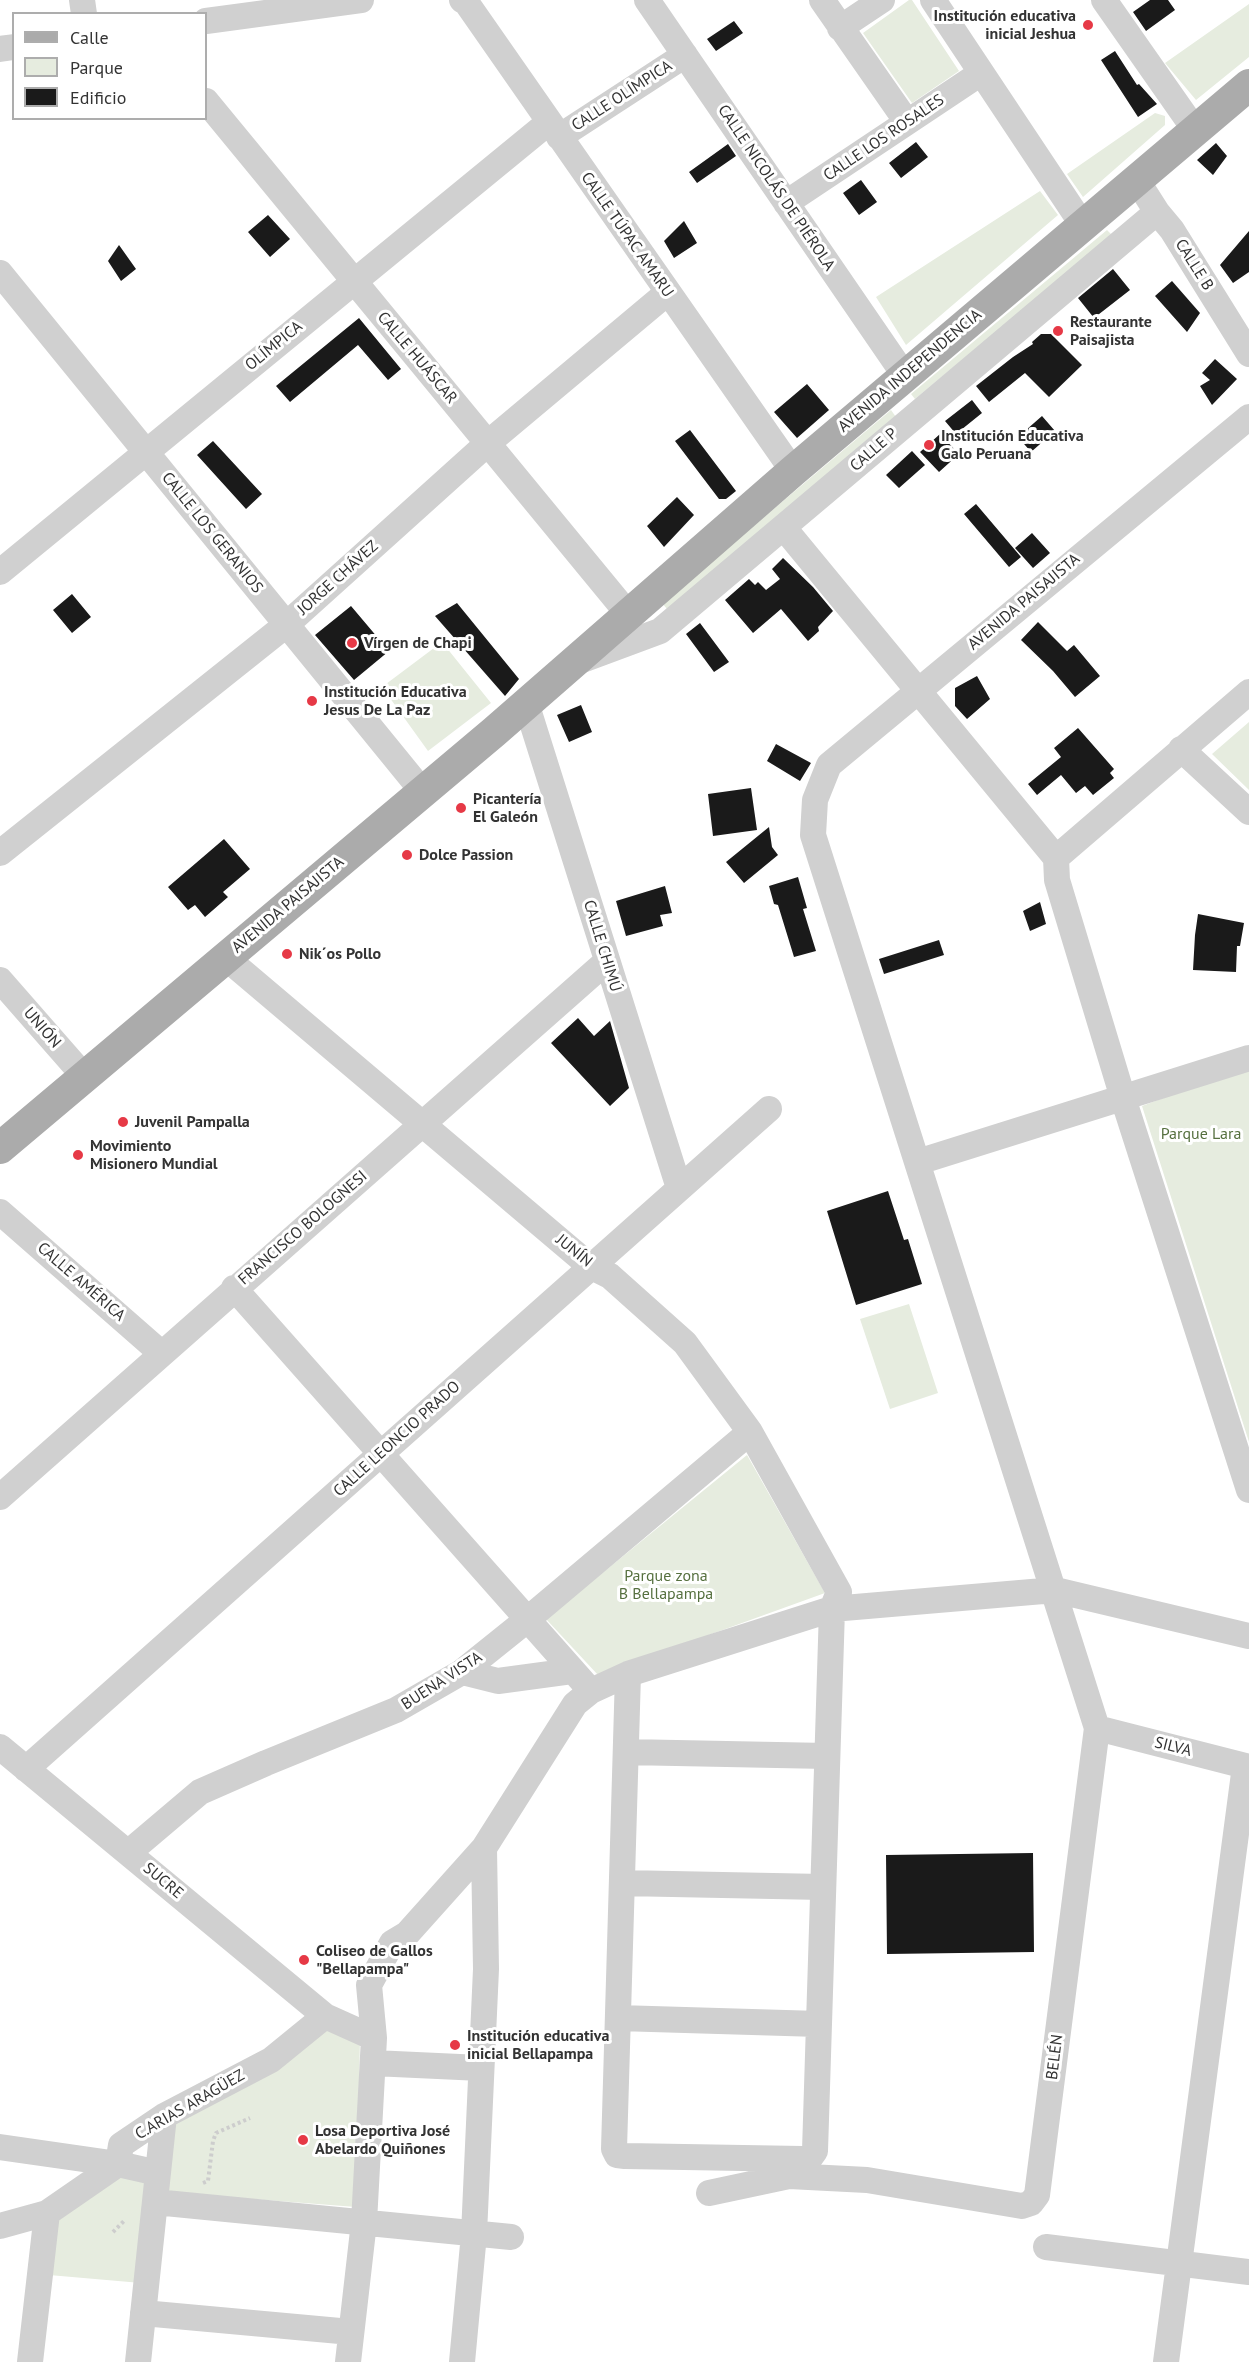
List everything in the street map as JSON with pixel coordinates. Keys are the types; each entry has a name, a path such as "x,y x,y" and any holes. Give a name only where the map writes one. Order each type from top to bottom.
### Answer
{"main road":[{"name":"AVENIDA INDEPENDENCIA","path":"576,662 793,471 1082,224 1249,85"},
{"name":"AVENIDA PAISAJISTA","path":"0,1148 576,662"}],"street":[{"path":"207,21 361,0"},
{"name":"CALLE TÚPAC AMARU","path":"462,0 466,2 793,471"},
{"name":"CALLE NICOLÁS DE PIÉROLA","path":"647,0 905,376"},
{"path":"822,0 907,122"},
{"path":"840,28 882,0"},
{"path":"933,0 1082,224"},
{"path":"1104,0 1195,130"},
{"name":"CALLE OLÍMPICA","path":"554,130 685,55"},
{"name":"CALLE LOS ROSALES","path":"786,203 981,73"},
{"name":"CALLE HUÁSCAR","path":"207,102 629,615"},
{"name":"OLÍMPICA","path":"0,572 354,280 554,130"},
{"name":"CALLE B","path":"1136,179 1157,212 1172,230 1249,354"},
{"name":"CALLE P","path":"576,662 660,631 1157,212"},
{"name":"CALLE LOS GERANIOS","path":"0,273 423,792"},
{"name":"JORGE CHÁVEZ","path":"0,853 286,625 488,443 667,293"},
{"name":"AVENIDA PAISAJISTA","path":"918,1162 813,835 815,800 829,765 1249,417"},
{"path":"784,528 1056,858 1057,880 1123,1098 1249,1490"},
{"path":"1056,858 1249,692"},
{"name":"CALLE CHIMÚ","path":"526,703 679,1188"},
{"path":"1181,749 1249,812"},
{"name":"JUNÍN","path":"225,957 590,1266 610,1276 685,1343 750,1432 839,1592 832,1609"},
{"name":"FRANCISCO BOLOGNESI","path":"0,1497 607,961"},
{"name":"UNIÓN","path":"0,980 84,1076"},
{"path":"918,1162 1249,1058"},
{"name":"CALLE LEONCIO PRADO","path":"26,1769 769,1109"},
{"name":"BELÉN","path":"709,2193 789,2176 867,2180 1023,2206 1031,2203 1037,2195 1097,1728 918,1162"},
{"name":"CALLE AMÉRICA","path":"0,1212 161,1353"},
{"path":"234,1288 591,1691 628,1674 832,1609 1055,1590 1249,1636"},
{"name":"BUENA VISTA","path":"128,1853 200,1792 396,1710 462,1672 750,1432"},
{"path":"628,1674 614,2150 617,2155 625,2156 810,2158 815,2151 832,1609"},
{"path":"462,1672 498,1681 572,1671"},
{"name":"C.ARIAS ARAGÜEZ","path":"0,2226 47,2213 118,2164 121,2145 164,2116 271,2060 330,2018 369,1984 392,1943 406,1934 484,1848 575,1704 591,1691"},
{"name":"SILVA","path":"1097,1728 1247,1766"},
{"name":"SUCRE","path":"0,1747 373,2051"},
{"path":"626,1752 827,1756"},
{"path":"1166,2362 1247,1766"},
{"path":"462,2362 474,2234 486,1969 484,1848"},
{"path":"622,1883 823,1887"},
{"path":"348,2362 364,2222 373,2051 369,1984"},
{"path":"618,2018 819,2024"},
{"path":"373,2051 481,2068"},
{"path":"138,2362 164,2116"},
{"path":"0,2147 118,2164 158,2173"},
{"path":"155,2202 511,2237"},
{"path":"30,2362 47,2213"},
{"path":"1046,2247 1249,2272"},
{"path":"143,2313 351,2332"}],"path":[{"path":"196,2182 208,2181 216,2133 250,2118"},
{"path":"113,2232 124,2221"}],"green space":[{"path":"912,0 959,71 912,103 863,33"},
{"path":"1249,4 1249,57 1196,100 1165,63"},
{"path":"1155,113 1165,116 1165,125 1083,197 1067,174"},
{"path":"1040,191 1058,215 906,345 876,297"},
{"path":"1107,230 1112,235 915,399 911,394"},
{"path":"891,410 896,417 667,609 662,603"},
{"path":"442,642 491,703 428,751 382,687"},
{"path":"1249,722 1249,790 1212,754"},
{"name":"Parque Lara","path":"1249,1066 1249,1442 1142,1106"},
{"path":"909,1304 938,1393 890,1409 860,1319"},
{"name":"Parque zona B Bellapampa","path":"747,1455 825,1593 598,1675 546,1619"},
{"path":"333,2026 360,2040 356,2207 162,2192 168,2125"},
{"path":"126,2170 150,2181 141,2283 49,2275 56,2221"}],"building":[{"path":"1150,0 1168,0 1175,10 1146,31 1133,12"},
{"path":"734,21 743,33 716,51 707,39"},
{"path":"1115,51 1137,85 1139,84 1157,104 1138,117 1101,60"},
{"path":"916,142 928,157 901,178 889,163"},
{"path":"1216,143 1227,156 1213,175 1197,160"},
{"path":"728,144 736,156 697,183 689,172"},
{"path":"861,180 877,202 859,215 843,193"},
{"path":"268,215 290,239 270,257 248,232"},
{"path":"684,221 697,243 674,258 664,241"},
{"path":"1249,231 1249,272 1233,283 1220,265"},
{"path":"119,245 136,269 121,281 108,261"},
{"path":"1113,269 1130,290 1094,318 1078,298"},
{"path":"1172,281 1200,313 1187,332 1155,296"},
{"path":"359,318 401,369 388,380 358,345 290,402 276,386"},
{"path":"1041,334 1051,334 1082,365 1049,397 1025,373 989,402 976,386 1033,344 1032,342"},
{"path":"1215,359 1237,379 1212,405 1200,386 1210,380 1202,373"},
{"path":"807,384 829,410 797,438 774,412"},
{"path":"972,400 982,413 956,434 945,421"},
{"path":"1042,416 1055,431 1031,452 1018,437"},
{"path":"690,430 736,491 726,499 719,499 675,441"},
{"path":"940,434 959,454 939,472 920,452"},
{"path":"213,441 262,494 246,509 197,455"},
{"path":"912,451 925,465 899,488 886,475"},
{"path":"677,497 694,515 664,547 647,526"},
{"path":"976,504 1021,557 1009,567 964,514"},
{"path":"1032,533 1050,553 1033,568 1015,548"},
{"path":"783,558 813,587 833,611 818,627 819,631 808,641 781,609 753,633 725,600 749,579 755,585 758,582 766,590 780,579 772,569"},
{"path":"72,594 91,617 72,633 53,610"},
{"path":"457,603 519,679 505,696 435,616"},
{"name":"Vírgen de Chapi","path":"351,606 389,651 354,680 315,635"},
{"path":"1038,622 1067,651 1074,645 1100,676 1075,697 1053,671 1021,640"},
{"path":"700,623 729,662 714,672 686,634"},
{"path":"977,676 990,699 967,719 955,706 955,688"},
{"path":"581,705 592,732 569,742 557,715"},
{"path":"1078,728 1114,769 1110,773 1114,778 1093,795 1085,786 1076,793 1061,775 1037,795 1028,784 1061,757 1054,748"},
{"path":"776,744 811,763 800,781 767,761"},
{"path":"751,788 757,830 713,836 708,794"},
{"path":"769,827 772,847 778,855 744,883 726,862"},
{"path":"224,839 250,869 223,892 228,897 205,917 195,905 188,910 168,887"},
{"path":"798,877 807,908 803,909 816,951 794,957 778,905 774,904 769,886"},
{"path":"665,886 672,913 660,915 663,926 626,936 616,901"},
{"path":"1040,902 1046,924 1030,931 1023,911"},
{"path":"1198,914 1244,923 1240,946 1237,946 1236,972 1193,970"},
{"path":"939,940 944,955 884,974 879,959"},
{"path":"578,1018 594,1036 610,1021 629,1088 610,1106 551,1043"},
{"path":"888,1191 904,1240 908,1239 922,1284 856,1305 827,1211"},
{"path":"1033,1853 1034,1952 887,1954 886,1855"}],"place":[{"name":"Institución educativa inicial Jeshua","path":"1088,25"},
{"name":"Restaurante Paisajista","path":"1058,331"},
{"name":"Institución Educativa Galo Peruana","path":"929,445"},
{"name":"Vírgen de Chapi","path":"352,643"},
{"name":"Institución Educativa Jesus De La Paz","path":"312,701"},
{"name":"Picantería El Galeón","path":"461,808"},
{"name":"Dolce Passion","path":"407,855"},
{"name":"Nik´os Pollo","path":"287,954"},
{"name":"Juvenil Pampalla","path":"123,1122"},
{"name":"Movimiento Misionero Mundial","path":"78,1155"},
{"name":"Coliseo de Gallos \"Bellapampa\"","path":"304,1960"},
{"name":"Institución educativa inicial Bellapampa","path":"455,2045"},
{"name":"Losa Deportiva José Abelardo Quiñones","path":"303,2140"}]}
